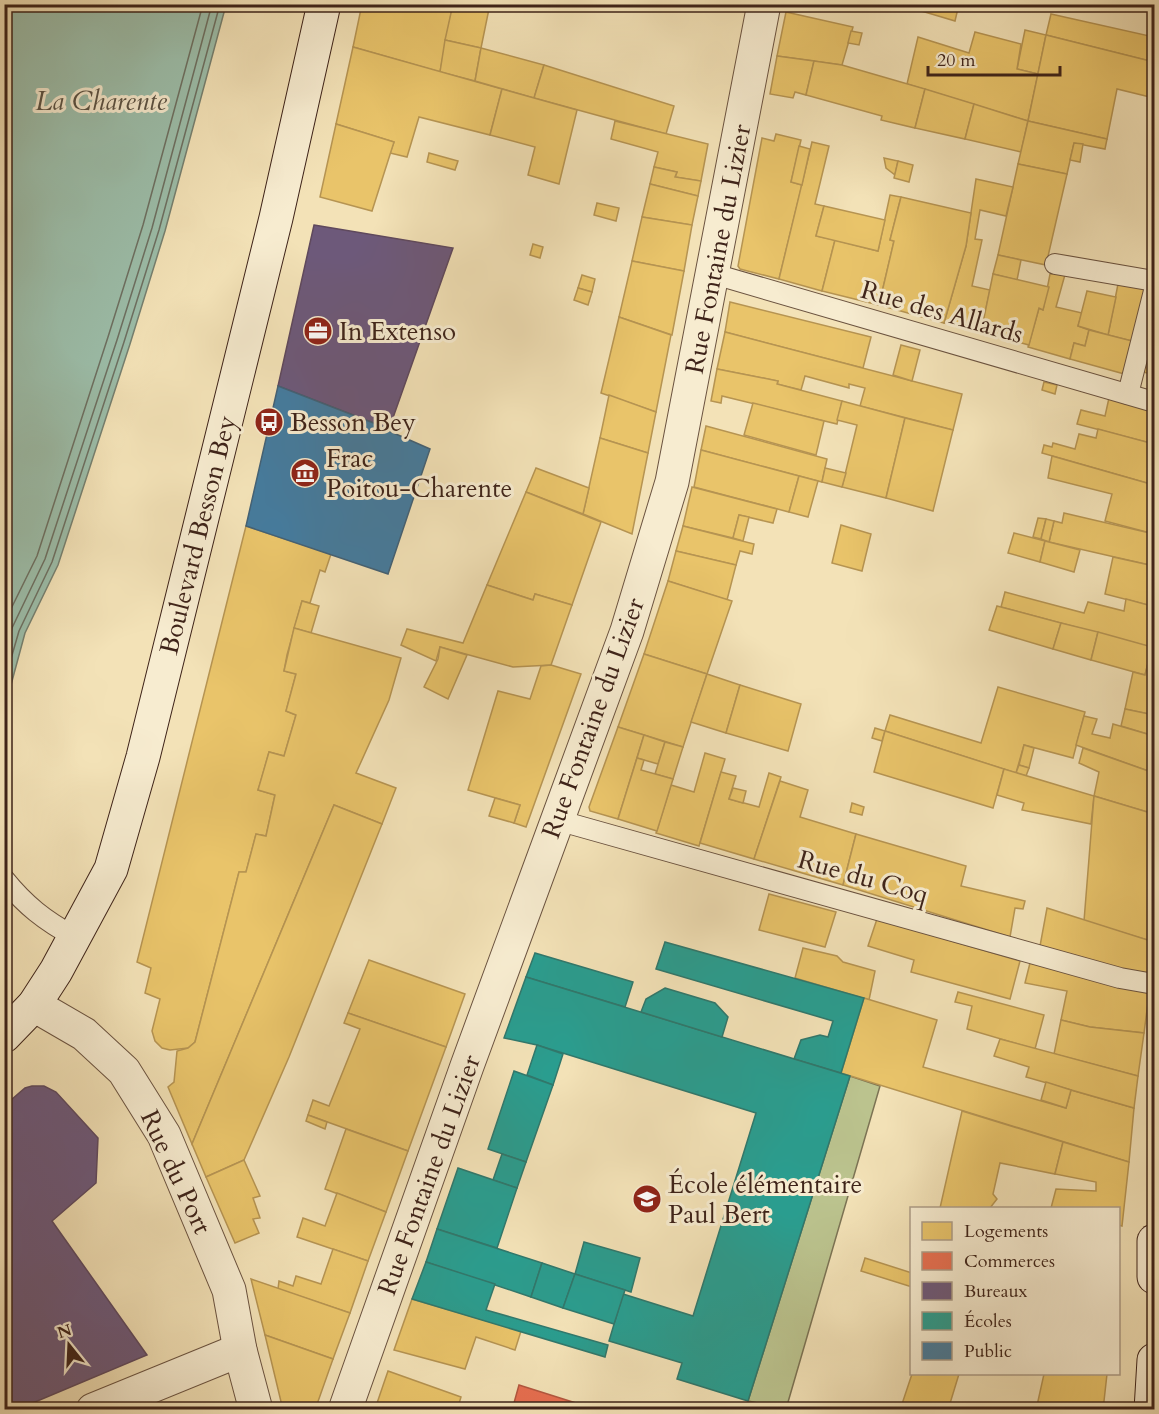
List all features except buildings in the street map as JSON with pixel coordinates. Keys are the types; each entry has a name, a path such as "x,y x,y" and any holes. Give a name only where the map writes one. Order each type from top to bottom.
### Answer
{"street":[{"name":"Boulevard Besson Bey","path":"4,1036 34,1005 75,937 111,869 144,757 276,218 324,4"},
{"name":"Rue Fontaine du Lizier","path":"345,1410 627,631 672,482 714,274 764,4"},
{"name":"Rue du Port","path":"34,1005 84,1034 124,1071 164,1136 229,1290 240,1350 256,1410"},
{"path":"1155,1241 1155,1277"},
{"path":"93,1410 240,1350"},
{"path":"1151,1410 1155,1360"}],"lane":[{"path":"1055,264 1155,281"},
{"name":"Rue des Allards","path":"714,274 1155,402"},
{"path":"1128,394 1155,291"},
{"name":"Rue du Coq","path":"557,820 1120,978 1155,984"},
{"path":"4,879 22,902 44,920 75,937"}],"green space":[{"path":"850,1076 880,1086 786,1409 748,1401"}],"water":[{"name":"La Charente","path":"5,4 226,5 165,231 130,344 58,565 25,633 5,707"}],"place":[{"name":"In Extenso","path":"318,331"},
{"name":"Besson Bey","path":"269,422"},
{"name":"Frac Poitou-Charente","path":"305,473"},
{"name":"École élémentaire Paul Bert","path":"647,1199"}]}
